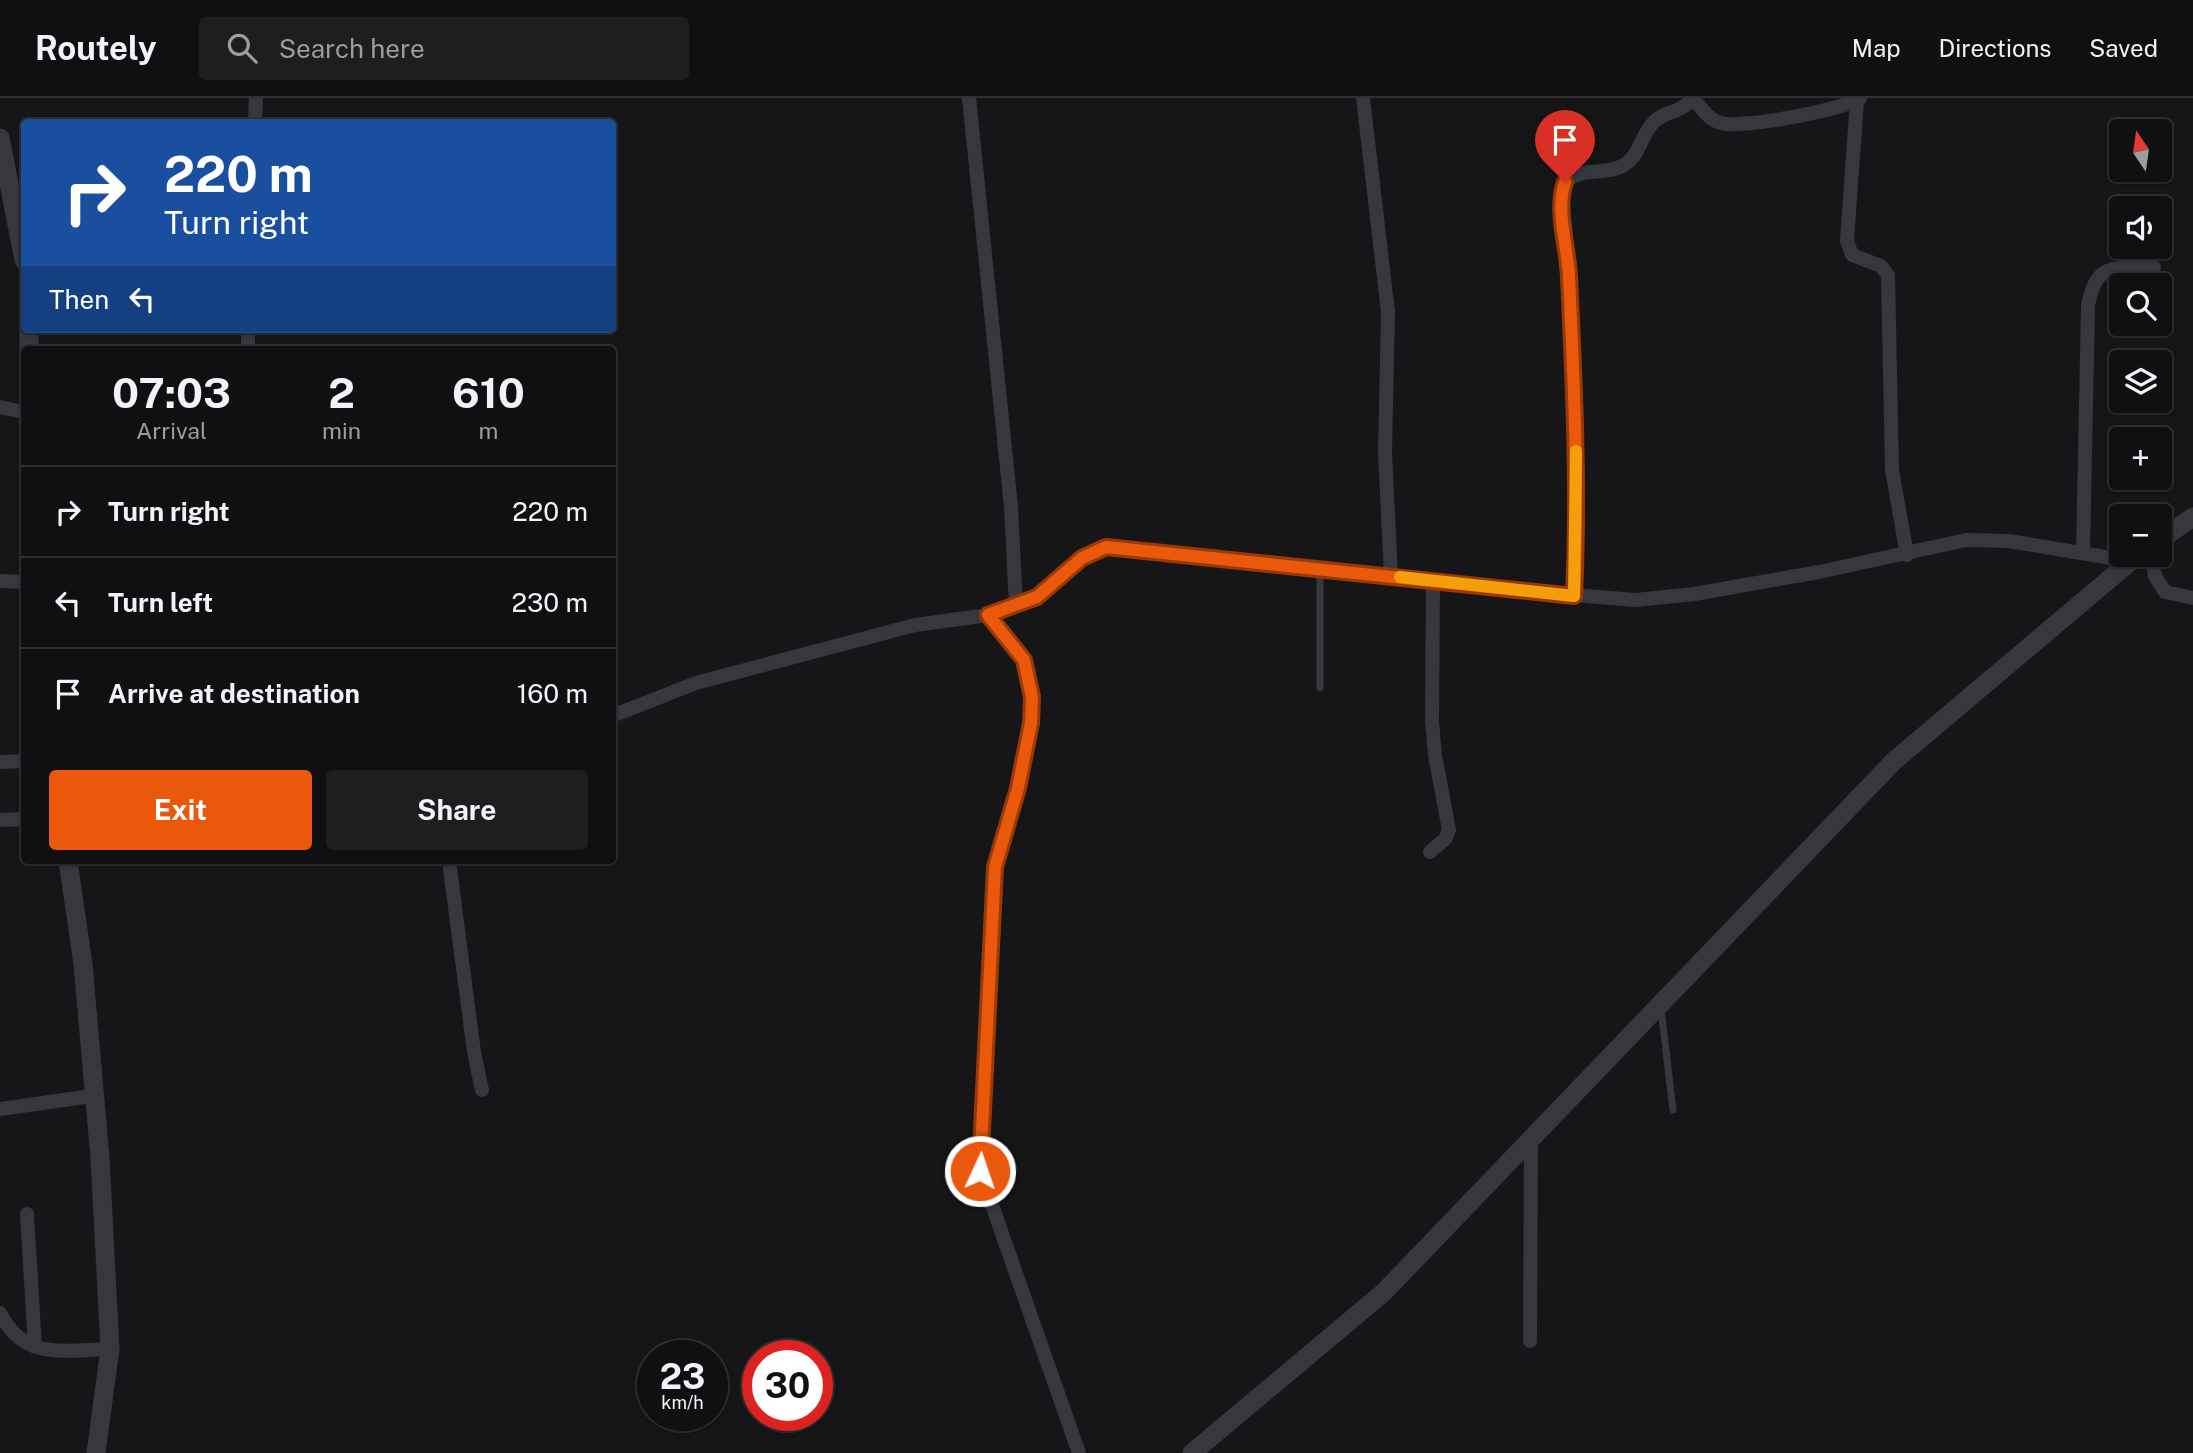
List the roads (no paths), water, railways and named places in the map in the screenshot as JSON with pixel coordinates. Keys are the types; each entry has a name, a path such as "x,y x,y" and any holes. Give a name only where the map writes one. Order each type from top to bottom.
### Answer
{"street":[{"path":"255,119 256,98"},
{"path":"969,98 1011,507 1016,606"},
{"path":"1363,98 1389,321 1385,453 1391,575"},
{"path":"1574,596 1576,471 1569,273 1562,190 1565,182 1576,174 1620,167 1631,160 1650,126 1657,119 1686,107 1693,98 1710,118 1733,126 1839,108 1858,99 1847,241 1852,256 1881,266 1888,275 1892,470 1907,555"},
{"path":"0,139 21,245"},
{"path":"2083,552 2088,306 2091,286 2098,275 2108,270 2154,267"},
{"path":"0,407 21,411"},
{"path":"2172,532 2193,517"},
{"path":"616,715 722,676 915,625 988,615 1016,606 1037,597 1082,558 1106,547 1574,596 1664,598 1907,555 1965,540 2009,541 2109,555"},
{"path":"1192,1453 1384,1292 1894,761 2123,567"},
{"path":"2154,567 2158,584 2165,592 2193,598"},
{"path":"0,581 21,582"},
{"path":"1430,852 1446,838 1449,830 1435,755 1432,721 1433,581"},
{"path":"988,615 1024,660 1032,697 1031,723 1018,788 995,867 980,1171 1079,1453"},
{"path":"0,762 21,761"},
{"path":"0,820 21,819"},
{"path":"68,864 83,964 100,1158 110,1349 96,1453"},
{"path":"449,864 474,1052 482,1090"},
{"path":"0,1109 93,1096"},
{"path":"1530,1341 1531,1139"},
{"path":"27,1214 35,1348"},
{"path":"0,1313 15,1337 35,1348 110,1349"}],"lane":[{"path":"1320,570 1321,688"},
{"path":"1661,1004 1673,1110"}]}
